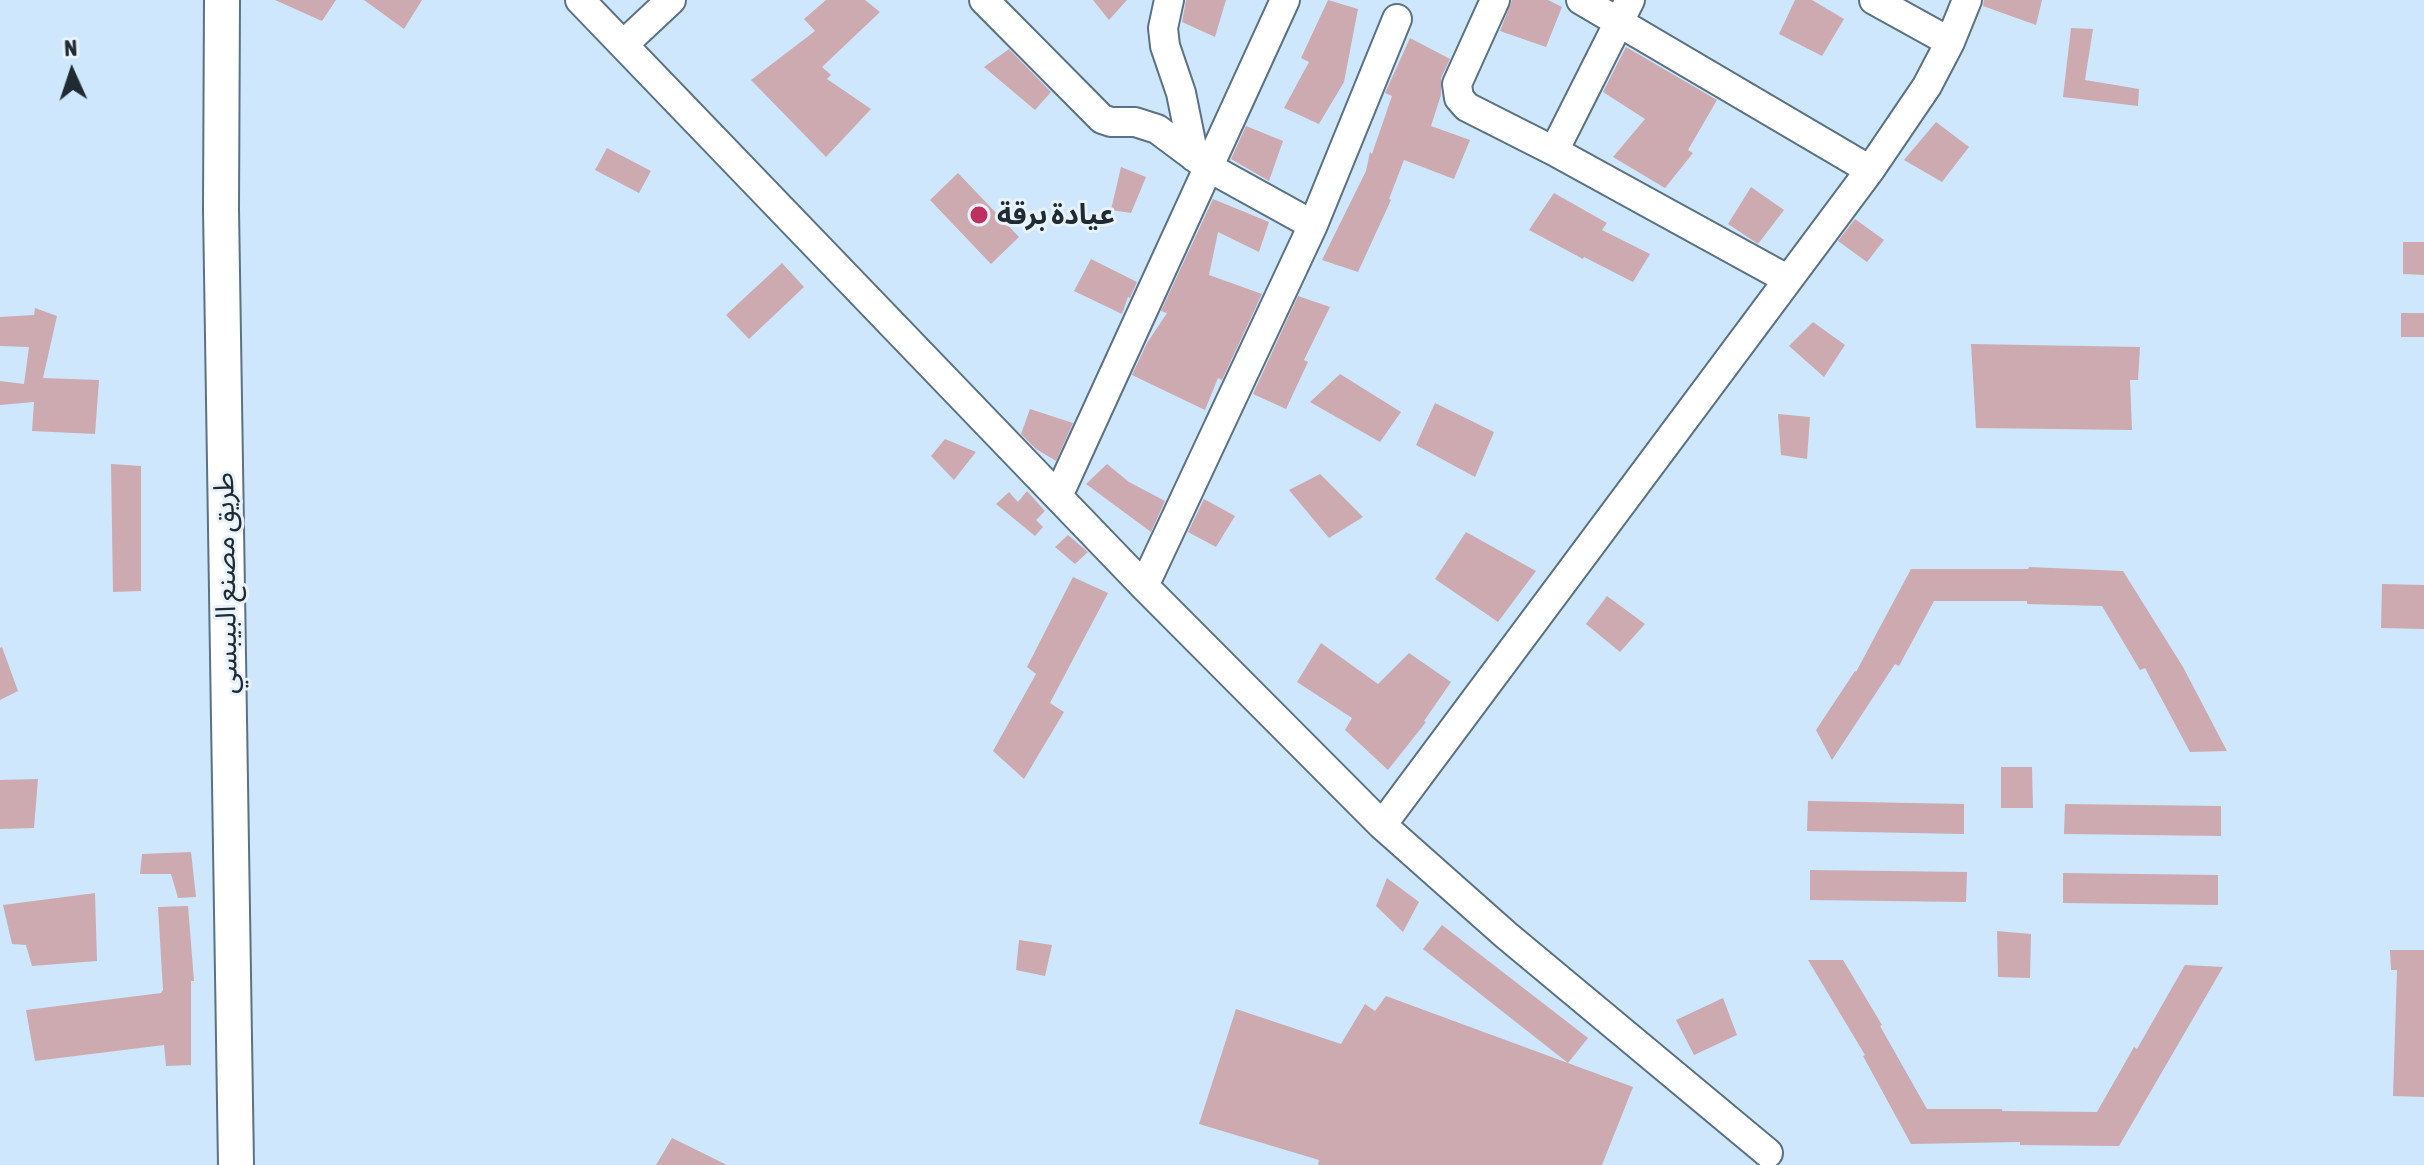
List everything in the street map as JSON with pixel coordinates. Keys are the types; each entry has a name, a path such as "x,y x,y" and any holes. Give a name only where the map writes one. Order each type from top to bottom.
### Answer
{"main road":[{"name":"طريق مصنع البيبسي","path":"222,0 221,209 236,1165"}],"street":[{"path":"580,0 1144,586 1382,825 1506,935 1768,1153"},
{"path":"624,44 671,0"},
{"path":"984,0 1102,119 1145,124 1157,129 1201,162 1313,225"},
{"path":"1169,0 1163,28 1165,46 1201,162"},
{"path":"1058,496 1201,162 1285,0"},
{"path":"1495,0 1457,84 1459,98 1467,107 1554,151 1787,279"},
{"path":"1581,0 1625,11 1870,170"},
{"path":"1874,0 1950,42"},
{"path":"1382,825 1870,170 1911,112 1950,42 1967,0"},
{"path":"1554,151 1625,11"},
{"path":"1144,586 1313,225 1397,19"}],"building":[{"path":"275,0 336,0 322,21"},
{"path":"364,0 422,0 404,29"},
{"path":"826,0 865,0 880,12 822,67 831,75 827,79 871,109 826,157 751,80 815,31 804,19"},
{"path":"1093,0 1127,0 1109,20"},
{"path":"1186,0 1226,0 1215,37 1182,22"},
{"path":"1328,0 1358,9 1344,82 1319,124 1284,108 1309,62 1301,58"},
{"path":"1512,0 1548,0 1562,7 1546,47 1500,31"},
{"path":"1795,0 1812,0 1844,19 1822,56 1779,34"},
{"path":"1984,0 2042,0 2036,25 1983,6"},
{"path":"2071,28 2093,29 2085,80 2139,89 2138,106 2063,97"},
{"path":"1410,38 1450,59 1441,78 1441,95 1431,126 1470,140 1454,179 1404,160 1391,200 1358,272 1322,260 1366,171 1370,152 1372,154 1392,96 1385,93"},
{"path":"1626,47 1717,100 1688,150 1693,153 1665,188 1613,157 1645,119 1603,92"},
{"path":"1009,49 1051,92 1035,110 984,67"},
{"path":"1936,122 1969,147 1942,182 1904,160"},
{"path":"1246,126 1283,141 1269,181 1231,159"},
{"path":"607,148 651,171 639,193 595,170"},
{"path":"1121,167 1146,177 1131,213 1111,210"},
{"path":"958,173 1019,237 991,264 930,200"},
{"path":"1751,187 1784,210 1758,244 1728,224"},
{"path":"1554,193 1607,223 1602,230 1650,254 1633,282 1529,230"},
{"path":"1213,199 1269,222 1259,252 1218,232 1209,275 1262,294 1222,380 1218,378 1205,410 1132,375 1147,343 1167,313 1161,311"},
{"path":"1855,219 1884,240 1867,262 1838,241"},
{"path":"2403,242 2424,242 2424,275 2403,274"},
{"path":"1091,259 1137,282 1122,314 1074,291"},
{"path":"782,263 804,287 749,339 726,315"},
{"path":"1298,296 1330,307 1304,360 1308,362 1286,409 1253,394"},
{"path":"35,308 57,316 43,378 99,380 95,434 32,431 34,402 0,405 0,381 24,384 29,347 0,346 0,317 34,315"},
{"path":"2401,313 2424,313 2424,337 2401,337"},
{"path":"1813,322 1845,345 1824,377 1789,346"},
{"path":"1971,344 2140,347 2138,380 2130,380 2132,430 1976,428"},
{"path":"1340,374 1401,412 1380,442 1310,402"},
{"path":"1435,403 1494,432 1475,477 1416,445"},
{"path":"1030,409 1073,423 1056,461 1036,449 1021,434"},
{"path":"1778,414 1810,417 1807,459 1781,455"},
{"path":"945,439 976,452 954,480 931,456"},
{"path":"111,464 141,466 141,591 113,592"},
{"path":"1107,464 1129,482 1165,501 1151,532 1086,484"},
{"path":"1320,474 1363,517 1329,538 1289,490"},
{"path":"1027,491 1045,511 1036,520 1043,527 1035,536 996,504 1009,492 1018,502"},
{"path":"1204,499 1235,516 1216,547 1188,532"},
{"path":"1466,532 1536,571 1498,622 1435,579"},
{"path":"1068,535 1088,552 1075,564 1055,547"},
{"path":"2029,567 2123,571 2183,667 2227,751 2190,752 2145,668 2140,670 2102,606 2027,604 2027,601 1934,601 1899,666 1895,664 1832,760 1816,730 1856,672 1911,569"},
{"path":"1073,577 1108,593 1050,703 1064,712 1024,779 993,751 1036,674 1027,667"},
{"path":"2382,584 2424,585 2424,629 2381,628"},
{"path":"1607,596 1645,624 1620,652 1586,624"},
{"path":"1321,643 1378,684 1409,653 1451,682 1426,722 1388,770 1345,730 1352,718 1297,682"},
{"path":"0,648 18,691 0,700"},
{"path":"2001,767 2032,767 2033,808 2001,808"},
{"path":"38,779 34,828 0,829 0,780"},
{"path":"1808,801 1964,804 1964,834 1807,831"},
{"path":"2065,804 2221,806 2221,836 2064,834"},
{"path":"191,852 196,897 178,898 171,874 140,874 142,854"},
{"path":"1810,870 1967,872 1966,902 1810,900"},
{"path":"2063,873 2218,875 2218,905 2063,903"},
{"path":"1387,878 1419,902 1403,932 1376,906"},
{"path":"95,893 97,961 32,966 26,945 12,944 3,905"},
{"path":"188,906 194,981 191,981 191,1065 166,1066 164,1045 35,1061 26,1010 161,993 158,907"},
{"path":"1442,925 1588,1038 1568,1063 1423,949"},
{"path":"1997,931 2031,934 2030,978 1998,977"},
{"path":"1019,940 1052,945 1045,976 1016,970"},
{"path":"2390,950 2424,950 2424,1097 2393,1096 2397,970 2391,970"},
{"path":"1808,960 1843,960 1927,1109 2002,1111 2097,1112 2185,965 2223,967 2119,1146 2020,1145 2020,1142 1911,1144 1865,1055"},
{"path":"1386,996 1633,1087 1602,1165 1318,1165 1319,1160 1199,1124 1236,1009 1341,1044 1365,1004 1375,1011"},
{"path":"1723,998 1737,1035 1694,1055 1676,1020"},
{"path":"672,1138 727,1165 656,1165"}],"place":[{"name":"عيادة برقة","path":"979,215"}]}
